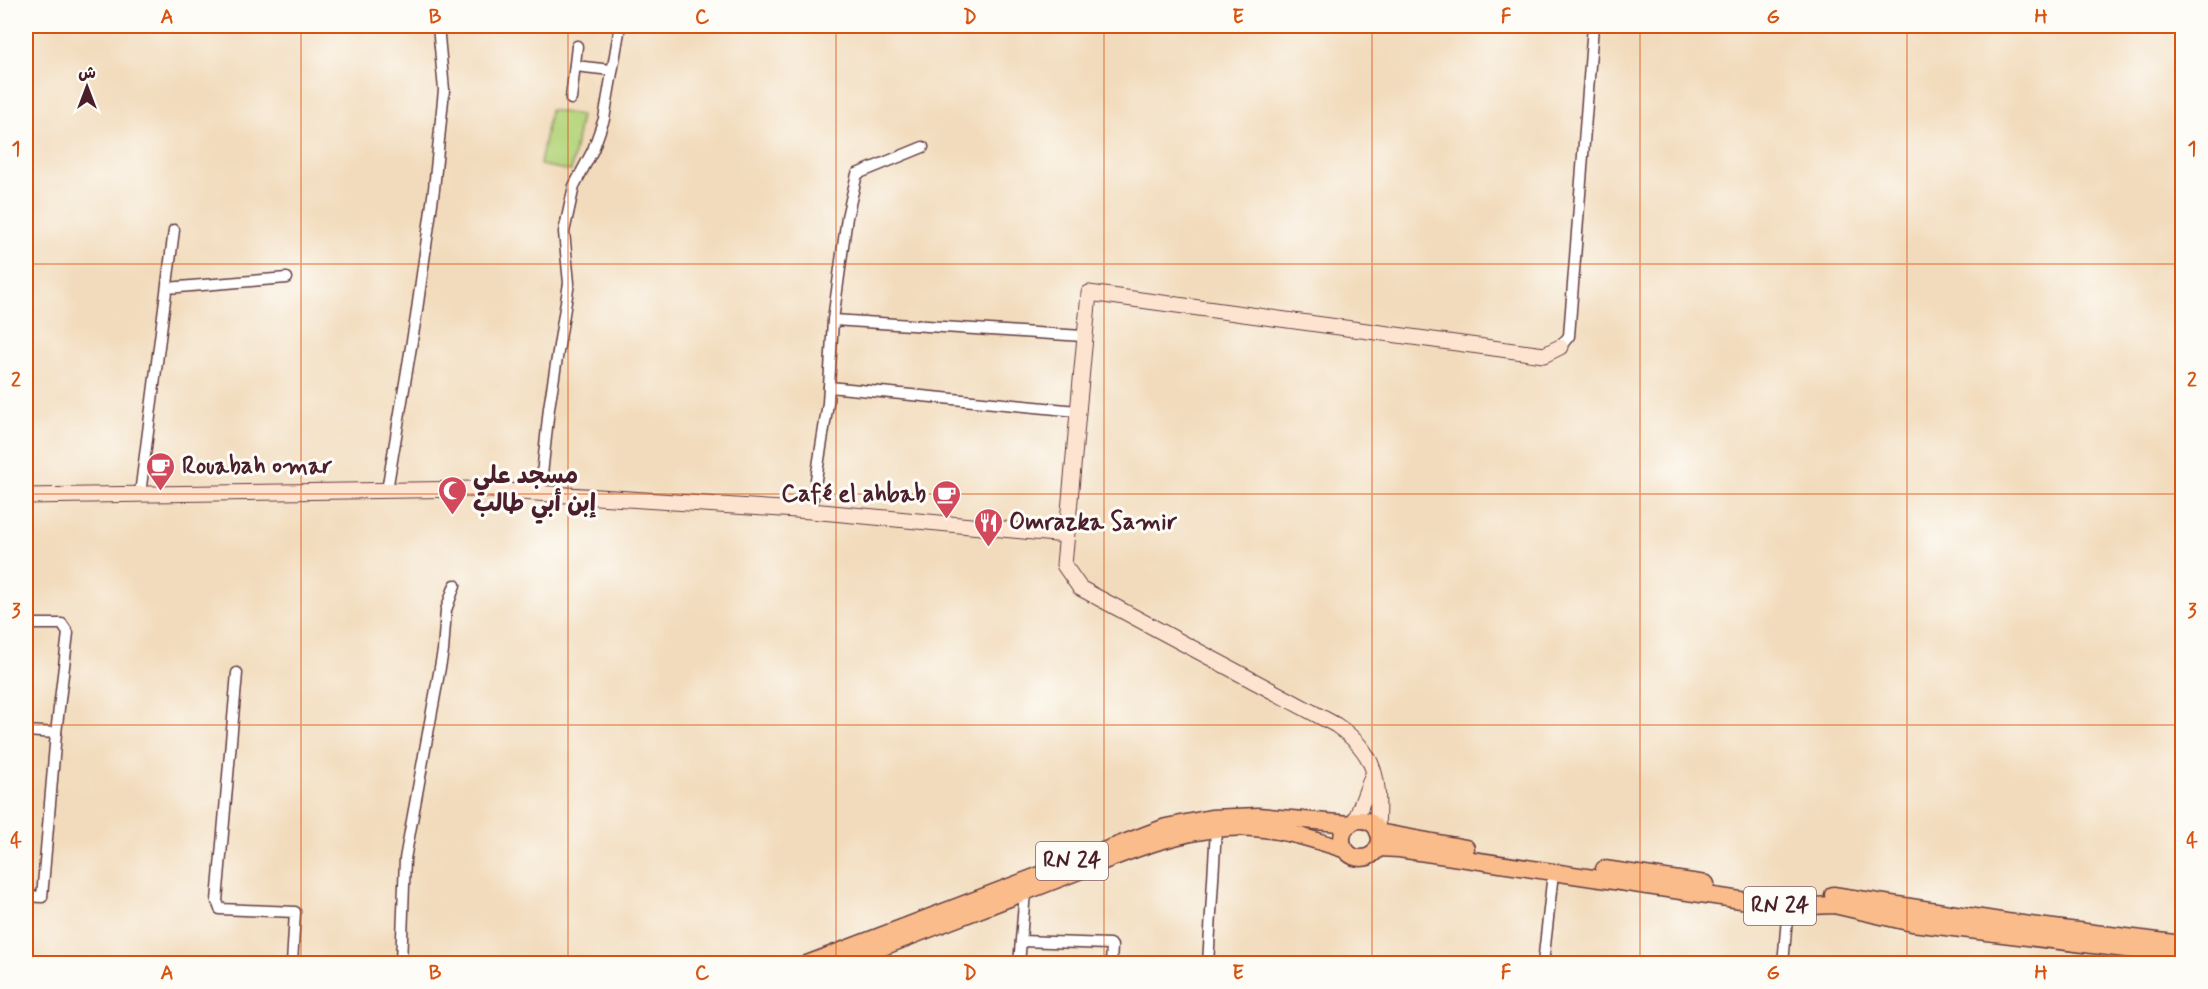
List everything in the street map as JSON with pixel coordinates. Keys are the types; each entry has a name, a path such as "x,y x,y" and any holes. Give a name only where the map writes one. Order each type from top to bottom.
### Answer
{"highway":[{"name":"RN 24","path":"807,963 1166,827 1212,818 1258,816 1352,823"},
{"path":"1367,821 1377,836 1371,855 1362,857 1353,856 1346,850 1342,836 1352,823 1367,821"},
{"name":"RN 24","path":"839,963 1147,845 1216,829 1272,830 1346,850"},
{"name":"RN 24","path":"1377,836 1399,849 1553,873 1788,907 1834,905 1912,924 2182,956"},
{"name":"RN 24","path":"1377,836 1788,897 1834,895 2007,922 2182,944"}],"main road":[{"path":"1377,836 1379,800 1373,774 1365,750 1354,737 1336,725 1080,588 1064,565 1083,336 1089,293 1544,355 1560,348"},
{"path":"26,496 476,489 812,511 1066,535"},
{"path":"1352,823 1373,774"}],"street":[{"path":"387,490 416,317 434,189 444,90 438,26"},
{"path":"540,494 549,408 569,284 564,232 574,186 593,150 604,119 620,26"},
{"path":"1560,348 1569,336 1593,26"},
{"path":"571,99 577,46"},
{"path":"575,66 611,70"},
{"path":"812,511 829,387 833,320 847,217 857,174 923,147"},
{"path":"140,494 174,230"},
{"path":"167,288 287,278"},
{"path":"833,320 1083,336"},
{"path":"829,387 1077,411"},
{"path":"402,963 405,859 443,651 446,610 455,585"},
{"path":"26,624 62,624 68,633 56,733 42,897 26,897"},
{"path":"237,673 217,901 220,909 295,912 292,963"},
{"path":"26,731 56,733"},
{"path":"1208,963 1216,829"},
{"path":"1543,963 1553,873"},
{"path":"1019,963 1025,892"},
{"path":"1783,963 1788,907"},
{"path":"1021,941 1109,944 1112,946 1111,963"},
{"path":"1153,963 1176,963"}],"green space":[{"path":"550,110 581,115 571,171 540,165"}],"place":[{"name":"Rouabah omar","path":"161,492"},
{"name":"مسجد علي إبن أبي طالب","path":"452,516"},
{"name":"Café el ahbab","path":"947,520"},
{"name":"Omrazka Samir","path":"988,548"}]}
